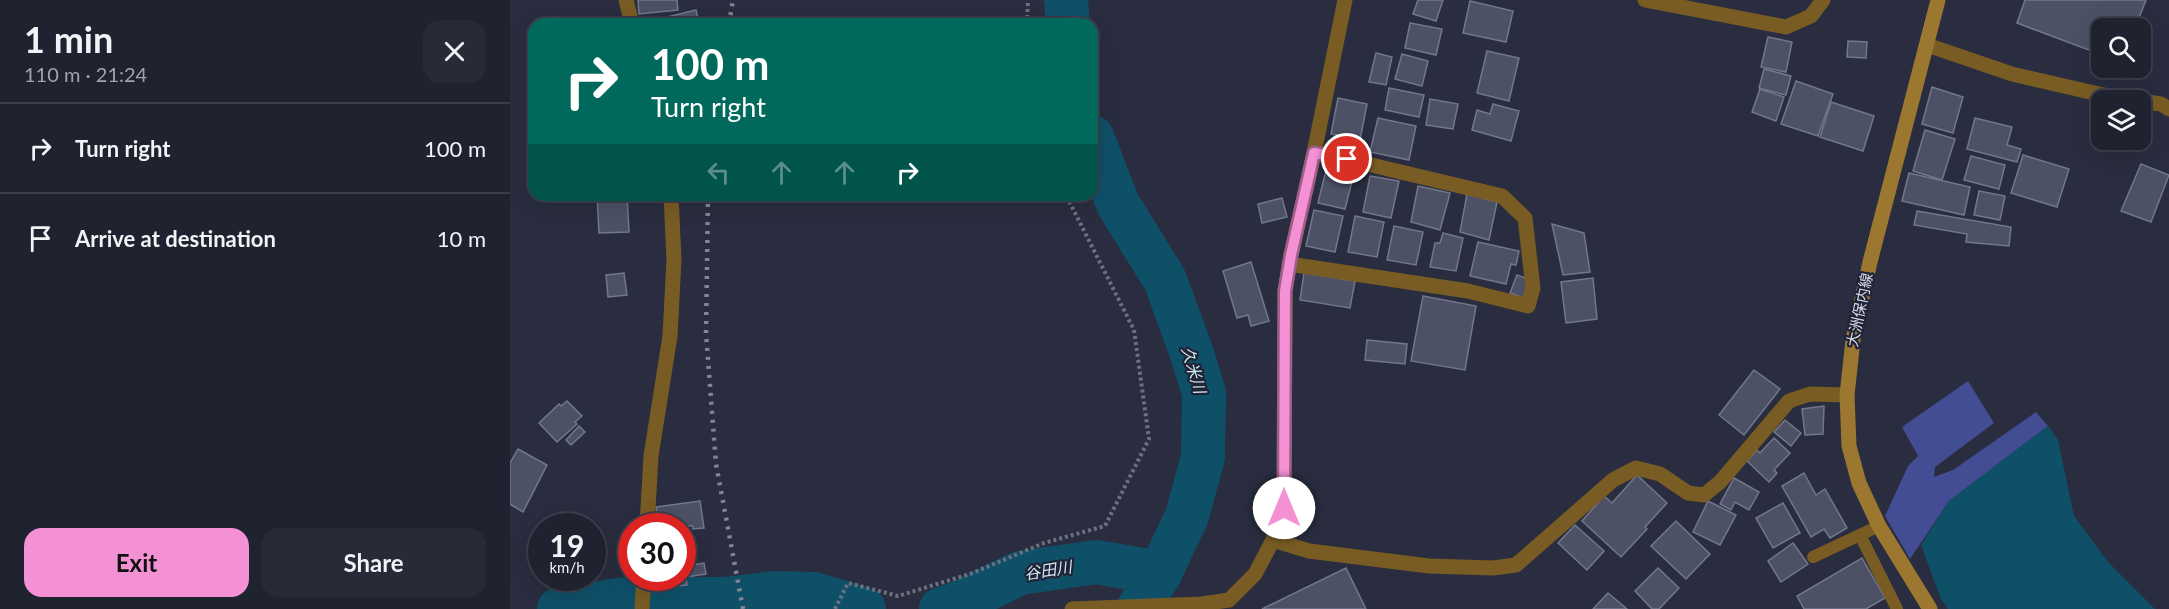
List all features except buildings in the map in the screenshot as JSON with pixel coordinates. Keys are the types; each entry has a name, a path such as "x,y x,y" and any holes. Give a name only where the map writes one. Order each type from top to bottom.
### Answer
{"main road":[{"name":"大洲保内線","path":"1930,609 1880,526 1859,483 1849,446 1847,395 1853,340 1868,273 1938,0"}],"street":[{"path":"626,0 630,18"},
{"path":"1072,609 1202,604 1229,600 1255,574 1273,540 1284,508 1285,291 1345,0"},
{"path":"1645,0 1786,27 1811,16 1823,0"},
{"path":"1927,45 2012,74 2091,92"},
{"path":"2151,103 2161,104 2169,109"},
{"path":"1289,264 1468,291 1528,306 1533,288 1525,218 1502,196 1314,153"},
{"path":"648,513 651,456 670,336 674,260 671,201"},
{"path":"1273,540 1309,551 1429,566 1493,568 1516,565 1612,480 1636,468 1660,474 1688,493 1704,495 1720,482 1789,401 1810,394 1847,395"},
{"path":"642,609 643,591"}],"lane":[{"path":"1813,557 1880,526"},
{"path":"1860,535 1897,609"}],"path":[{"path":"1027,18 1028,0"},
{"path":"835,609 848,583 898,596 970,574 1044,543 1105,526 1149,439 1134,330 1069,201"}],"shaded area":[{"path":"1968,381 1994,423 1935,467 1934,477 1953,470 2036,412 2048,426 1949,501 1910,559 1885,516 1908,466 1918,456 1902,427"},
{"path":"2048,426 2058,440 2074,516 2108,562 2155,609 1948,609 1941,599 1921,545 1949,501"}],"waterway":[{"name":"久米川","path":"1066,0 1068,18"},
{"name":"久米川","path":"1098,152 1118,204 1165,280 1204,393 1203,457 1187,516 1160,573 1138,609"},
{"name":"谷田川","path":"941,609 957,604 1020,573 1096,562 1160,573"},
{"name":"谷田川","path":"559,609 625,599 723,599 776,593 814,594 864,609"},
{"path":"980,593 985,609"}],"railway":[{"path":"730,18 733,0"},
{"path":"708,201 706,333 716,464 743,609"}],"route":[{"path":"1284,508 1285,291 1289,264 1314,153 1347,159"}]}
